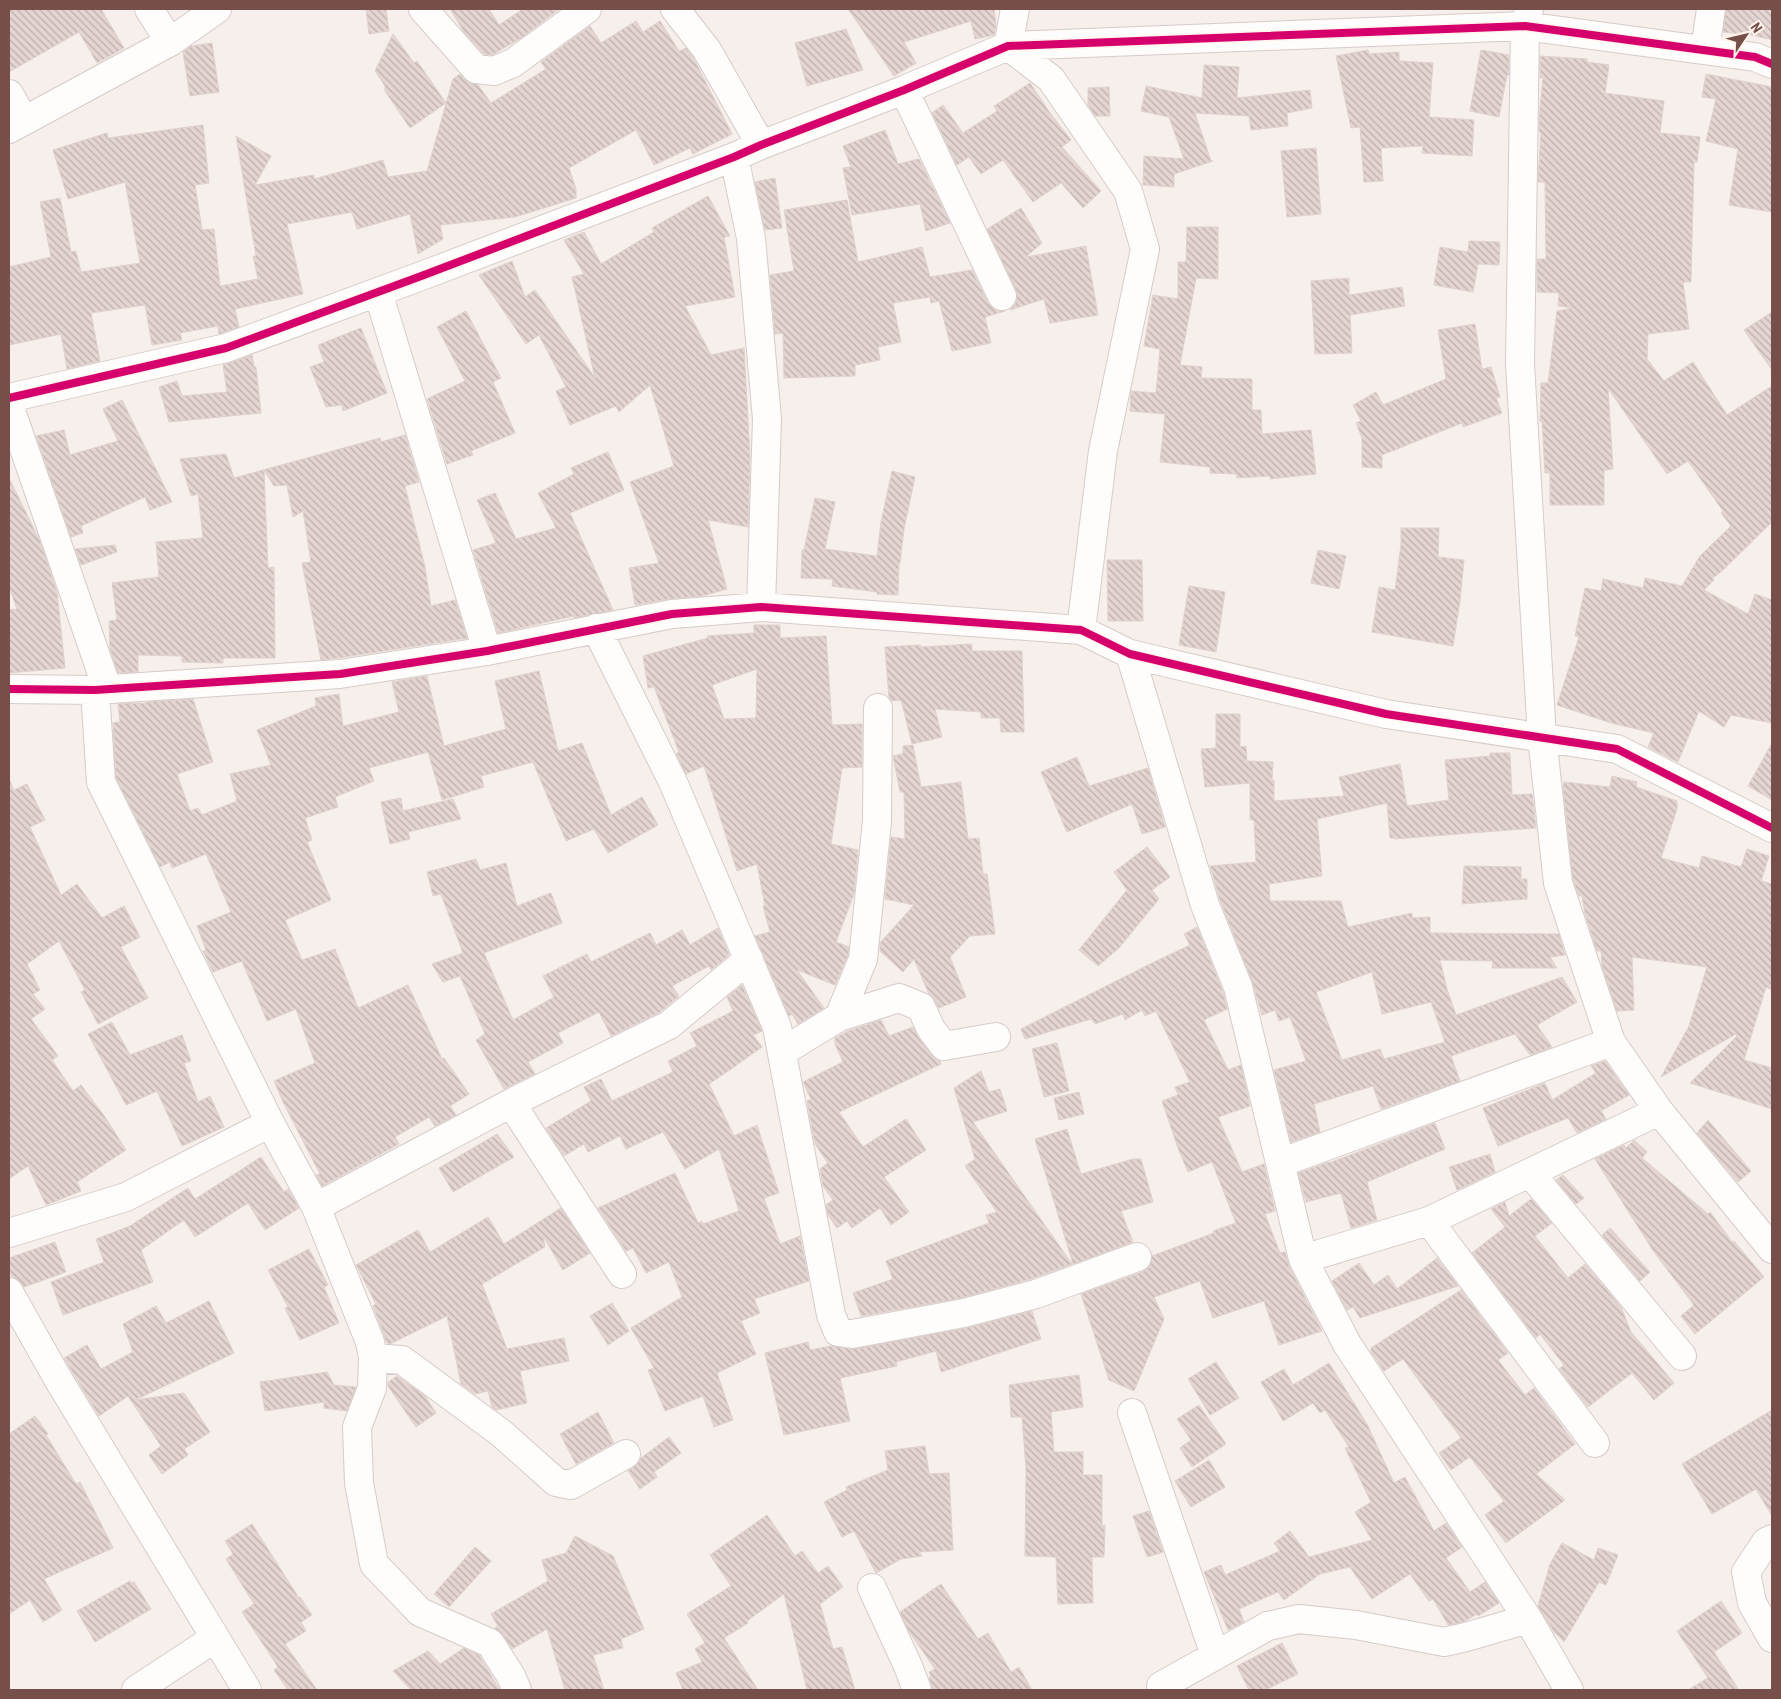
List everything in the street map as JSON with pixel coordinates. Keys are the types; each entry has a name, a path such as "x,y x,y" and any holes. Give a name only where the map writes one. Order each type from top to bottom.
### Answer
{"street":[{"path":"149,9 170,42"},
{"path":"9,94 16,124 170,42 218,9"},
{"path":"423,9 476,69 494,71 514,63 587,9"},
{"path":"675,9 706,50 761,145"},
{"path":"1008,46 1016,9"},
{"path":"1705,50 1712,9"},
{"path":"1527,17 1520,364 1542,737 1558,883 1611,1042 1659,1111 1772,1249"},
{"path":"9,398 226,348 734,157 904,90 1008,46 1527,17 1705,50 1756,57 1772,64"},
{"path":"1008,46 1051,79 1128,191 1145,249 1102,451 1081,630"},
{"path":"904,90 1002,296"},
{"path":"734,157 751,238 767,418 761,606"},
{"path":"378,292 487,651"},
{"path":"9,405 101,689 101,782 270,1123 316,1207 370,1342 373,1358 372,1388 357,1427 359,1483 374,1564 420,1612 490,1643 511,1676 517,1690"},
{"path":"9,689 101,689 340,674 487,651 672,614 761,606 1081,630 1130,654 1386,714 1617,749 1772,828"},
{"path":"596,628 673,782 777,1028 831,1314 838,1332 852,1334 964,1313 1036,1294 1137,1257"},
{"path":"1130,654 1205,905 1238,987 1303,1259 1347,1344 1528,1619 1569,1690"},
{"path":"839,1017 863,959 877,821 878,708"},
{"path":"316,1207 511,1103 669,1025 749,960"},
{"path":"782,1052 839,1017 899,998 921,1007 931,1029 944,1046 996,1037"},
{"path":"1280,1163 1611,1042"},
{"path":"511,1103 622,1274"},
{"path":"1303,1259 1429,1221 1659,1111"},
{"path":"9,1233 126,1197 270,1123"},
{"path":"1530,1173 1682,1356"},
{"path":"1429,1221 1595,1443"},
{"path":"9,1292 58,1378 247,1690"},
{"path":"373,1358 402,1360 501,1433 556,1482 572,1485 626,1454"},
{"path":"1132,1413 1215,1655"},
{"path":"1772,1538 1766,1542 1746,1572 1752,1603 1772,1638"},
{"path":"872,1588 917,1690"},
{"path":"1161,1686 1268,1626 1299,1619 1356,1625 1444,1642 1528,1619"},
{"path":"136,1690 215,1638"}],"building":[{"path":"9,9 101,9 124,48 97,63 79,32 9,72"},
{"path":"366,9 386,9 389,31 369,34"},
{"path":"450,9 489,9 499,25 523,9 558,10 521,38 492,55 484,54 464,32"},
{"path":"848,9 994,9 996,26 994,35 975,39 971,21 904,42 916,63 894,76"},
{"path":"1726,9 1772,9 1772,40 1752,35 1723,32"},
{"path":"636,21 643,32 660,21 679,51 686,48 693,57 732,134 693,154 690,148 654,165 636,130 569,168 576,189 576,198 515,217 440,225 443,239 418,254 410,214 357,229 352,212 287,224 303,294 235,309 239,327 219,334 218,326 180,333 182,340 152,345 145,305 91,313 100,361 67,369 61,334 9,345 9,267 51,257 40,202 60,198 71,252 76,251 81,272 140,263 125,182 68,199 53,150 107,133 108,138 203,125 209,183 195,185 202,230 214,229 220,286 258,279 253,256 256,256 236,136 271,156 255,185 314,175 314,179 383,160 388,177 427,171 453,79 460,74 465,80 478,85 491,103 546,69 541,62 590,26 601,43"},
{"path":"846,29 863,70 807,86 795,43"},
{"path":"393,34 414,63 417,61 446,103 410,128 385,91 385,86 375,71"},
{"path":"212,43 219,92 190,96 183,52 191,46"},
{"path":"1368,50 1369,54 1399,52 1399,61 1433,63 1429,117 1474,120 1472,156 1422,153 1423,146 1381,148 1383,181 1364,182 1360,127 1351,128 1336,56"},
{"path":"1481,50 1509,55 1509,75 1507,75 1499,117 1470,111"},
{"path":"1540,56 1587,59 1587,62 1609,65 1605,93 1664,101 1660,133 1700,137 1697,162 1694,162 1691,282 1683,282 1689,329 1648,334 1647,359 1664,381 1693,362 1727,415 1772,386 1772,522 1712,579 1714,580 1704,590 1748,614 1755,594 1772,600 1772,723 1731,715 1724,727 1699,711 1678,762 1648,747 1654,733 1611,723 1557,705 1579,637 1575,636 1585,588 1601,591 1603,579 1643,588 1645,578 1682,586 1700,556 1731,526 1721,513 1723,511 1688,461 1667,474 1608,388 1613,469 1604,470 1604,505 1550,505 1550,473 1545,473 1542,421 1540,421 1541,383 1548,383 1557,311 1574,308 1558,306 1559,293 1537,292 1537,259 1546,259 1545,182 1538,182 1541,132 1539,132 1539,117 1543,78 1540,78"},
{"path":"1204,65 1239,67 1237,98 1310,90 1312,108 1287,113 1288,126 1251,130 1249,116 1195,113 1211,161 1213,161 1174,174 1174,187 1143,185 1144,156 1184,159 1169,117 1141,111 1146,86 1202,98"},
{"path":"1706,74 1772,87 1772,212 1729,205 1738,149 1706,141 1716,99 1702,97"},
{"path":"1030,83 1071,140 1062,147 1101,191 1083,208 1061,183 1033,202 1003,160 981,174 969,157 957,165 932,113 943,105 963,133 997,111 994,106"},
{"path":"1109,87 1110,116 1095,116 1088,105 1088,88"},
{"path":"885,130 898,164 919,159 950,223 926,231 920,204 852,215 843,168 851,167 843,146"},
{"path":"1316,148 1321,214 1287,217 1281,151"},
{"path":"775,178 782,228 765,230 755,182"},
{"path":"708,196 730,236 724,237 735,297 685,306 711,355 744,348 750,456 748,527 708,520 727,589 703,596 635,605 629,568 659,563 630,482 674,466 650,385 619,412 616,406 570,425 556,391 566,387 539,335 526,344 479,275 512,261 525,297 535,290 595,378 572,277 584,274 564,240 584,232 601,264 654,232 652,228"},
{"path":"847,200 858,262 922,247 930,277 972,270 988,303 994,309 1005,311 985,317 991,343 952,351 939,301 931,303 930,297 893,303 901,342 878,347 880,360 855,365 855,376 784,378 783,333 775,334 770,275 794,271 784,210"},
{"path":"1021,208 1042,243 1026,257 1086,246 1098,315 1050,323 1044,299 1010,310 1017,298 1016,290 987,229"},
{"path":"1187,227 1218,227 1218,279 1196,278 1180,365 1202,367 1201,378 1252,379 1252,410 1261,410 1262,434 1311,430 1316,474 1270,479 1270,476 1237,478 1236,474 1210,473 1210,467 1160,462 1165,414 1130,411 1131,391 1156,393 1160,349 1144,346 1153,295 1178,299 1178,262 1186,262"},
{"path":"1469,241 1500,242 1499,265 1478,264 1473,292 1434,285 1440,247 1468,252"},
{"path":"1349,278 1349,295 1402,287 1405,306 1350,315 1352,353 1315,354 1311,281"},
{"path":"466,311 501,378 493,382 515,433 471,451 473,455 447,464 427,399 465,381 437,327"},
{"path":"1772,312 1772,370 1744,330"},
{"path":"1475,324 1482,369 1491,367 1500,397 1496,398 1502,413 1463,427 1462,423 1382,455 1382,468 1362,467 1362,438 1356,423 1361,421 1353,405 1376,392 1383,405 1446,379 1438,330"},
{"path":"361,328 387,393 343,411 342,405 326,407 310,367 324,362 318,345"},
{"path":"252,355 254,367 256,367 261,413 169,422 159,387 177,381 182,396 227,392 223,365"},
{"path":"122,400 172,502 150,510 145,497 81,526 83,533 71,537 36,436 64,430 70,455 118,441 103,409"},
{"path":"405,435 419,482 405,486 425,567 431,606 455,600 467,638 321,660 302,563 311,562 303,511 293,517 287,485 274,486 264,470 268,568 274,567 275,658 223,658 223,663 182,662 182,656 138,655 138,672 118,673 110,649 109,621 117,620 112,583 159,577 156,542 203,538 198,494 191,496 180,459 226,454 234,478 380,438 381,442"},
{"path":"608,452 624,490 570,513 613,610 574,618 574,616 498,633 473,550 496,543 477,500 495,493 516,539 556,528 538,493 574,474 571,468"},
{"path":"892,471 915,477 899,562 898,595 877,594 877,592 832,586 833,579 801,578 802,550 804,550 815,498 835,502 825,549 877,556 881,522"},
{"path":"9,478 40,541 57,592 65,668 9,673 9,610 17,609 9,587"},
{"path":"1401,528 1439,528 1438,557 1464,560 1453,646 1372,632 1379,587 1395,590 1401,545"},
{"path":"115,545 117,552 81,565 75,549"},
{"path":"1318,550 1346,556 1339,589 1311,583"},
{"path":"1107,560 1142,560 1143,621 1108,621"},
{"path":"1189,586 1225,592 1216,652 1179,645"},
{"path":"754,625 780,625 780,638 826,636 832,725 862,724 862,767 842,768 831,844 858,850 854,894 836,942 849,947 848,955 835,985 797,970 824,1008 798,1024 792,1014 789,1016 755,936 770,932 763,906 765,906 757,864 737,871 704,766 686,774 676,754 679,752 654,687 648,688 643,656 708,638 707,636 754,633","holes":["757,669 756,718 724,719 712,685"]},
{"path":"972,644 972,651 1022,651 1024,732 1001,732 1000,718 981,718 981,712 935,709 942,737 912,744 901,700 892,701 889,698 885,647"},
{"path":"539,671 558,751 582,743 611,815 642,797 658,825 608,853 594,829 566,841 533,762 481,776 484,787 442,800 428,752 369,768 374,781 335,797 338,807 305,818 312,840 307,842 331,900 285,920 302,960 335,949 358,1008 408,985 442,1059 444,1058 469,1094 450,1106 456,1115 435,1126 429,1117 395,1137 399,1144 322,1186 316,1175 320,1174 274,1081 315,1063 296,1009 267,1021 242,961 213,972 203,951 206,950 197,926 231,912 206,854 172,868 170,862 160,867 116,778 113,723 120,722 118,704 141,704 193,699 213,762 177,774 190,811 198,808 202,815 237,801 230,774 271,765 257,730 316,706 315,698 339,694 343,726 399,712 392,682 427,676 444,746 506,729 495,681"},
{"path":"1216,714 1240,714 1240,747 1246,746 1247,761 1273,762 1274,801 1344,796 1339,777 1400,764 1407,806 1449,800 1445,760 1490,756 1490,753 1510,753 1512,795 1532,794 1536,828 1394,839 1390,838 1387,803 1317,819 1322,876 1269,884 1270,901 1341,901 1348,927 1412,913 1412,918 1430,917 1430,933 1559,934 1565,955 1550,957 1557,968 1492,968 1493,961 1440,960 1456,1015 1562,977 1577,1002 1537,1025 1552,1047 1530,1055 1515,1034 1451,1056 1460,1081 1381,1109 1373,1086 1314,1104 1320,1132 1291,1142 1274,1070 1306,1061 1290,1017 1279,1021 1275,1010 1262,1015 1252,981 1220,900 1210,866 1256,862 1254,820 1250,820 1250,783 1205,787 1201,749 1216,748","holes":["1372,972 1382,1014 1431,1002 1445,1042 1384,1059 1380,1049 1342,1060 1316,992"]},
{"path":"1772,743 1772,800 1748,786"},
{"path":"913,745 921,787 961,782 968,839 979,838 983,874 987,874 995,934 970,936 950,957 966,997 939,1008 929,994 914,959 903,972 880,951 880,943 914,905 885,899 891,837 905,839 904,792 900,792 893,756 903,754 903,746"},
{"path":"1077,757 1089,786 1148,768 1165,827 1142,834 1132,804 1067,832 1041,772"},
{"path":"1612,776 1637,782 1636,787 1677,801 1677,809 1661,858 1699,868 1702,856 1741,867 1747,849 1769,856 1761,881 1772,884 1772,990 1766,987 1744,1060 1772,1068 1772,1109 1690,1083 1737,1036 1736,1034 1661,1077 1689,1026 1707,967 1632,957 1634,1010 1617,1011 1602,966 1601,951 1597,951 1585,914 1582,896 1579,896 1573,880 1563,787 1564,782 1610,787"},
{"path":"9,779 14,790 27,784 45,820 30,827 61,895 77,884 102,918 124,906 140,937 121,947 148,998 98,1024 81,992 85,990 59,941 27,964 40,990 33,994 45,1009 31,1019 58,1056 52,1060 73,1091 81,1085 105,1117 126,1150 77,1182 81,1191 46,1205 28,1166 9,1179"},
{"path":"401,798 403,811 453,799 461,819 408,832 410,839 390,844 381,802"},
{"path":"1147,847 1170,877 1152,890 1159,899 1119,948 1098,966 1079,950 1127,890 1114,872"},
{"path":"476,859 480,870 506,863 517,906 551,893 562,923 484,953 513,1020 554,997 543,976 587,954 591,962 650,933 656,945 682,930 690,945 718,928 729,955 711,970 709,966 672,986 679,996 660,1012 611,1036 599,1012 558,1033 563,1043 528,1062 535,1074 504,1089 476,1040 485,1034 460,976 443,982 432,964 463,953 441,894 433,896 427,872"},
{"path":"1464,866 1521,867 1521,879 1527,879 1527,899 1462,904"},
{"path":"1197,927 1223,992 1227,1009 1204,1020 1228,1070 1241,1065 1250,1106 1218,1117 1242,1172 1264,1164 1275,1211 1265,1214 1280,1253 1285,1252 1289,1266 1322,1331 1279,1345 1264,1301 1213,1318 1200,1281 1154,1297 1164,1319 1134,1391 1109,1380 1081,1294 1142,1272 1149,1267 1152,1256 1236,1223 1212,1162 1188,1172 1178,1148 1162,1101 1178,1095 1175,1087 1190,1082 1156,1011 1145,1016 1142,1010 1125,1020 1123,1014 1095,1024 1091,1019 1025,1039 1021,1029 1190,945 1184,934"},
{"path":"742,985 762,1031 753,1035 762,1047 738,1064 736,1061 737,1065 709,1084 734,1136 757,1125 779,1193 764,1198 780,1244 800,1236 809,1281 754,1299 760,1313 741,1321 756,1354 717,1373 733,1420 714,1427 703,1396 665,1411 648,1370 654,1368 631,1328 682,1297 669,1262 646,1273 633,1248 626,1251 598,1208 675,1173 698,1223 702,1221 703,1224 739,1211 719,1149 685,1169 663,1132 626,1149 620,1136 588,1152 584,1144 564,1156 546,1128 591,1101 584,1087 601,1079 612,1101 673,1072 668,1061 697,1046 690,1033 733,1011 727,997"},
{"path":"881,1020 889,1036 913,1027 919,1038 941,1064 839,1112 863,1147 906,1119 926,1150 884,1177 909,1212 891,1225 880,1208 852,1228 847,1221 837,1228 828,1215 826,1205 833,1200 823,1186 820,1169 828,1163 815,1144 807,1101 811,1099 803,1082 843,1062 835,1044 835,1038 848,1031"},
{"path":"112,1022 130,1055 182,1035 191,1061 184,1063 198,1102 210,1096 224,1127 182,1146 157,1091 126,1105 88,1034"},
{"path":"1057,1043 1069,1091 1044,1097 1032,1049"},
{"path":"1605,1061 1629,1095 1601,1111 1606,1119 1577,1133 1568,1118 1498,1146 1483,1108 1545,1083 1552,1100 1596,1073 1591,1066"},
{"path":"981,1071 989,1092 1000,1089 1007,1111 973,1122 1072,1264 1031,1279 961,1298 861,1316 853,1293 893,1279 886,1261 989,1223 986,1215 997,1212 965,1166 975,1159 954,1088"},
{"path":"1079,1092 1084,1114 1059,1120 1054,1098"},
{"path":"1708,1120 1751,1171 1738,1182 1697,1133"},
{"path":"1435,1123 1445,1149 1367,1182 1377,1220 1351,1228 1341,1193 1306,1202 1298,1173"},
{"path":"1067,1129 1081,1174 1133,1159 1141,1159 1153,1202 1121,1211 1133,1242 1073,1264 1035,1139"},
{"path":"497,1134 514,1157 453,1192 439,1168"},
{"path":"1634,1140 1647,1152 1642,1158 1708,1214 1710,1212 1733,1243 1734,1241 1764,1277 1695,1334 1681,1316 1694,1305 1654,1252 1595,1159 1624,1145 1626,1148"},
{"path":"1490,1154 1495,1172 1457,1190 1449,1167"},
{"path":"261,1157 284,1192 288,1189 299,1208 265,1230 248,1203 195,1237 184,1220 141,1250 153,1282 63,1315 51,1282 104,1262 96,1239 130,1226 188,1188 195,1199"},
{"path":"1563,1175 1584,1198 1576,1204 1556,1180"},
{"path":"1531,1199 1552,1223 1535,1236 1568,1278 1585,1264 1621,1307 1631,1332 1674,1383 1654,1400 1632,1373 1588,1407 1559,1369 1564,1365 1540,1334 1536,1338 1472,1253 1505,1227 1491,1209 1505,1202 1509,1216"},
{"path":"561,1208 590,1253 563,1270 543,1236 545,1247 482,1284 507,1349 564,1338 569,1361 520,1371 527,1403 496,1410 492,1407 488,1391 475,1394 461,1384 447,1316 390,1344 387,1343 373,1306 376,1304 356,1265 418,1230 430,1252 488,1217 504,1244"},
{"path":"1610,1228 1650,1272 1640,1281 1602,1235"},
{"path":"55,1242 66,1272 24,1287 17,1279 12,1277 9,1268 9,1258"},
{"path":"309,1249 328,1285 324,1287 339,1323 300,1340 285,1308 288,1307 268,1270"},
{"path":"1437,1258 1458,1286 1360,1318 1353,1307 1347,1310 1332,1281 1359,1263 1374,1285 1388,1275 1397,1289"},
{"path":"1461,1290 1508,1353 1498,1360 1525,1395 1534,1388 1575,1444 1536,1474 1565,1500 1506,1543 1485,1515 1504,1501 1470,1457 1451,1470 1439,1453 1461,1438 1403,1359 1384,1371 1371,1352 1371,1348"},
{"path":"209,1301 234,1353 135,1400 184,1393 210,1432 184,1449 188,1455 162,1474 149,1455 161,1446 128,1396 99,1416 64,1358 87,1345 101,1369 133,1352 123,1324 156,1306 166,1323"},
{"path":"612,1303 629,1331 608,1345 590,1316"},
{"path":"1032,1311 1041,1339 941,1372 936,1351 896,1362 897,1366 840,1378 850,1421 784,1435 765,1353 808,1342 810,1350 831,1346 855,1349 967,1328"},
{"path":"1216,1362 1239,1398 1210,1415 1188,1379"},
{"path":"1329,1363 1367,1424 1394,1483 1405,1477 1434,1531 1446,1523 1462,1547 1446,1558 1470,1592 1485,1582 1499,1603 1478,1616 1477,1614 1463,1622 1448,1625 1433,1599 1429,1601 1410,1574 1372,1599 1350,1567 1320,1574 1284,1600 1278,1592 1239,1609 1244,1622 1228,1630 1204,1572 1221,1565 1225,1575 1280,1551 1274,1543 1290,1531 1309,1557 1372,1540 1355,1512 1371,1502 1345,1448 1349,1447 1325,1410 1320,1413 1313,1403 1283,1421 1261,1382 1284,1369 1293,1385"},
{"path":"327,1372 334,1385 356,1387 347,1411 324,1408 324,1402 265,1411 260,1382"},
{"path":"1079,1375 1083,1407 1051,1412 1054,1452 1083,1452 1083,1475 1102,1475 1102,1526 1105,1525 1104,1557 1092,1557 1093,1603 1058,1604 1056,1557 1025,1556 1026,1469 1022,1417 1011,1417 1009,1385"},
{"path":"397,1376 425,1396 436,1413 416,1427 388,1386 388,1382"},
{"path":"1199,1405 1226,1444 1192,1467 1180,1448 1191,1440 1177,1419"},
{"path":"1772,1410 1772,1516 1756,1489 1712,1514 1682,1464"},
{"path":"598,1412 614,1443 576,1464 560,1434"},
{"path":"35,1416 48,1434 46,1435 76,1484 80,1482 113,1548 44,1579 62,1610 43,1622 30,1600 9,1614 9,1434"},
{"path":"669,1437 681,1453 654,1472 657,1477 640,1489 628,1471 641,1458"},
{"path":"925,1446 929,1474 949,1473 953,1550 919,1552 922,1556 901,1559 876,1573 854,1531 842,1537 824,1502 847,1490 846,1487 888,1470 885,1451"},
{"path":"1209,1460 1225,1487 1191,1507 1175,1481"},
{"path":"1149,1511 1163,1552 1147,1557 1133,1516"},
{"path":"767,1515 795,1556 802,1551 818,1573 828,1566 843,1587 820,1604 833,1649 842,1647 855,1690 807,1690 784,1594 747,1621 748,1623 724,1638 758,1690 683,1690 676,1673 702,1662 695,1649 705,1643 687,1614 731,1586 710,1555"},
{"path":"252,1524 312,1615 301,1622 306,1631 285,1644 317,1690 288,1690 274,1670 278,1667 242,1612 254,1604 226,1559 233,1554 225,1541"},
{"path":"575,1536 613,1556 644,1629 621,1639 623,1648 593,1655 604,1690 565,1690 547,1629 512,1649 503,1635 495,1628 498,1626 491,1614 548,1581 542,1560 566,1553"},
{"path":"1562,1543 1594,1560 1598,1548 1618,1555 1606,1585 1599,1582 1564,1642 1554,1632 1538,1606 1550,1564"},
{"path":"475,1547 491,1561 449,1607 434,1594"},
{"path":"130,1581 134,1582 151,1609 95,1642 77,1611"},
{"path":"941,1584 978,1639 988,1633 1011,1672 1019,1667 1032,1690 932,1690 929,1672 935,1669 908,1630 900,1612"},
{"path":"1721,1601 1742,1633 1714,1652 1739,1690 1688,1690 1708,1678 1677,1631"},
{"path":"1282,1643 1298,1674 1265,1690 1249,1690 1237,1666"},
{"path":"464,1648 479,1655 500,1690 411,1690 393,1671 428,1651 440,1664"}],"cycle path":[{"path":"9,398 226,348 734,157 904,90 1008,46 1525,26 1755,57 1772,64"},
{"path":"9,689 95,690 340,674 487,651 672,614 761,607 1081,630 1130,654 1386,714 1617,749 1772,828"}]}
